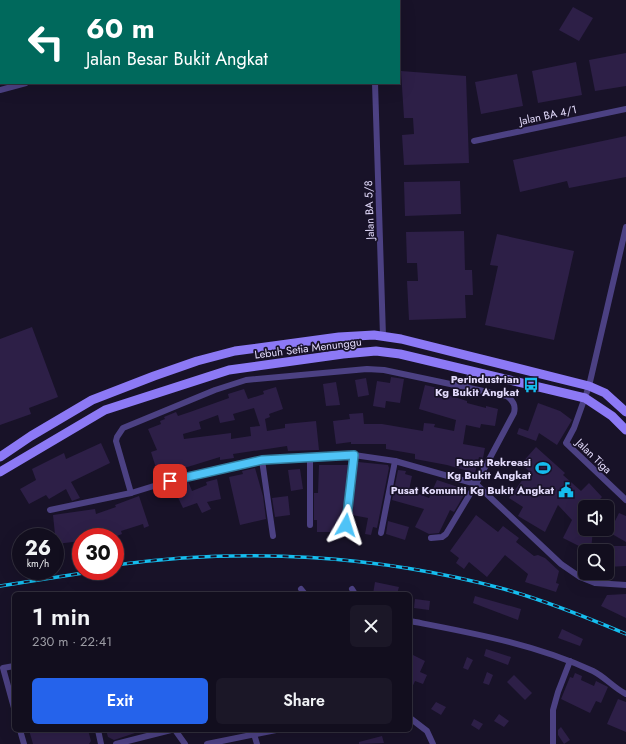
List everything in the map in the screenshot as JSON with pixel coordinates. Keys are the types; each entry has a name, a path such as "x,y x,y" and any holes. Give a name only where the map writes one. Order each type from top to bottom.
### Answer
{"street":[{"path":"0,90 22,84"},
{"name":"Jalan BA 5/8","path":"375,84 383,336"},
{"name":"Jalan BA 4/1","path":"474,141 626,109"},
{"path":"586,398 626,227"},
{"name":"Lebuh Setia Menunggu","path":"0,457 31,436 92,400 154,376 197,361 235,351 339,337 374,335 401,339 589,386 605,393 626,412"},
{"name":"Lebuh Setia Menunggu","path":"0,472 105,410 229,370 343,354 376,352 400,354 586,398 612,416 626,430"},
{"path":"131,493 116,441 119,432 123,428 222,388 246,380 367,369 402,372 507,396 512,400 515,407 514,413 476,484 446,534 442,537 431,538"},
{"path":"468,386 471,371"},
{"name":"Jalan Tiga","path":"586,398 574,428 566,443 626,500"},
{"path":"50,510 131,493 184,477 262,460 310,456 354,455 395,461 476,484 561,564 580,577 595,583 626,585"},
{"path":"346,525 354,455"},
{"path":"310,456 310,525"},
{"path":"262,460 273,536"},
{"path":"380,533 395,461"},
{"path":"412,621 487,635 570,662 595,672 626,694"},
{"path":"553,744 553,710 558,692 570,662"},
{"path":"12,666 3,668 12,701"},
{"path":"412,720 428,732 433,744"},
{"path":"21,732 24,744"},
{"path":"98,732 101,744"},
{"path":"116,744 163,732"},
{"path":"176,732 185,744"},
{"path":"207,744 265,732"},
{"path":"254,734 257,744"}],"building":[{"path":"573,7 593,18 579,41 559,30"},
{"path":"626,53 626,86 595,91 589,60"},
{"path":"576,62 582,95 538,103 532,71"},
{"path":"401,71 466,76 469,163 404,165 402,135 414,134 413,118 404,118"},
{"path":"517,74 523,106 481,114 475,82"},
{"path":"626,136 626,177 569,188 567,181 520,192 513,160"},
{"path":"460,181 461,214 405,216 404,182"},
{"path":"464,231 465,270 472,270 473,295 465,295 466,318 409,320 407,281 418,281 417,263 407,263 406,232"},
{"path":"497,234 574,251 554,340 485,325 498,266 490,265"},
{"path":"32,327 58,397 29,408 31,414 0,425 0,339"},
{"path":"391,377 404,379 400,403 386,401 385,408 373,406 377,381 390,383"},
{"path":"366,378 369,395 358,397 355,380"},
{"path":"336,382 340,405 326,406 323,384"},
{"path":"425,385 446,390 445,394 467,401 467,403 486,408 486,406 498,409 495,426 481,424 480,428 466,425 463,444 485,448 483,458 479,457 475,473 447,465 415,459 415,454 386,449 386,444 351,444 351,442 336,444 333,421 350,419 349,414 363,413 364,424 382,424 423,431 424,423 435,424 434,427 454,431 456,420 419,409"},
{"path":"276,387 283,409 269,414 270,417 265,419 267,431 285,428 285,424 316,421 319,450 288,451 287,446 233,454 234,458 220,460 220,457 181,469 180,464 157,471 151,452 157,450 148,429 161,424 160,421 165,419 164,417 176,412 178,416 229,398 228,394 244,389 248,399 264,394 263,391","holes":["254,408 260,426 250,427 251,436 231,439 231,433 184,439 183,434 201,429 199,422 218,415 220,423 235,420 233,414"]},
{"path":"538,403 560,411 572,420 557,445 539,433 536,441 517,434 519,428 528,431"},
{"path":"101,443 110,463 71,482 80,498 72,501 66,489 49,499 46,495 29,504 20,489 36,480 32,469 64,453 66,459"},
{"path":"536,447 565,473 563,475 581,491 589,483 602,497 599,500 578,500 578,536 592,536 592,544 578,544 578,546 563,538 572,520 558,505 545,532 518,516 523,507 509,498 529,471 521,464"},
{"path":"358,462 388,465 389,468 377,528 373,527 371,535 365,534 368,518 352,515"},
{"path":"319,465 348,465 342,521 339,520 338,532 317,532 317,520 314,520 314,493 318,493"},
{"path":"255,468 263,496 266,519 240,525 229,477 243,474 242,471"},
{"path":"300,469 303,489 291,491 288,470"},
{"path":"398,470 406,471 405,474 412,476 409,490 429,498 437,480 467,490 454,512 450,510 439,533 429,534 415,527 424,509 392,500"},
{"path":"217,479 221,499 207,502 211,509 202,513 197,503 183,508 173,487 188,481 192,491 207,485 206,482"},
{"path":"139,496 149,526 144,528 143,524 124,530 124,528 72,528 72,542 64,543 64,528 54,528 53,515 95,509 96,514 116,507 115,505"},
{"path":"288,496 290,515 275,517 272,498"},
{"path":"619,513 626,516 626,542 614,535 614,523"},
{"path":"476,515 498,532 503,526 519,538 516,542 534,556 538,555 545,558 559,571 556,583 559,584 556,592 525,582 528,574 505,555 487,577 469,562 464,569 456,563 459,558 450,551"},
{"path":"388,521 409,527 405,540 386,534"},
{"path":"614,546 626,546 626,566 614,567"},
{"path":"375,582 399,587 398,592 373,592"},
{"path":"626,594 626,618 601,606 607,595"},
{"path":"475,596 521,609 518,620 473,603"},
{"path":"415,599 430,601 429,610 414,608"},
{"path":"562,629 583,639 580,646 558,638"},
{"path":"486,649 511,657 508,665 484,656"},
{"path":"413,655 425,661 420,672 427,675 423,684 415,681 412,688"},
{"path":"467,657 473,660 468,670 463,668"},
{"path":"487,672 493,675 489,685 483,683"},
{"path":"575,673 582,676 581,680 594,686 596,681 608,687 601,703 596,701 590,713 561,699 570,677 573,678"},
{"path":"514,675 532,693 525,700 507,682"},
{"path":"618,699 626,702 626,732 607,724"},
{"path":"436,702 446,707 441,715 431,709"},
{"path":"499,714 509,721 504,727 494,721"},
{"path":"474,719 483,724 479,730 471,725"},
{"path":"561,727 570,740 564,744 558,735 558,730"},
{"path":"30,732 89,732 91,741 89,744 33,744"},
{"path":"107,732 138,732 114,740 108,737"},
{"path":"382,736 384,743 359,744 359,742"}],"railway":[{"path":"124,564 164,559 212,556 262,556 360,562 408,568 456,577 504,589 596,621 626,634"},
{"path":"0,586 72,575"}],"place":[{"name":"Perindustrian Kg Bukit Angkat","path":"531,385"},
{"name":"Pusat Rekreasi Kg Bukit Angkat","path":"543,468"},
{"name":"Pusat Komuniti Kg Bukit Angkat","path":"566,490"}],"route":[{"path":"170,481 262,460 310,456 354,455 346,525"}]}
